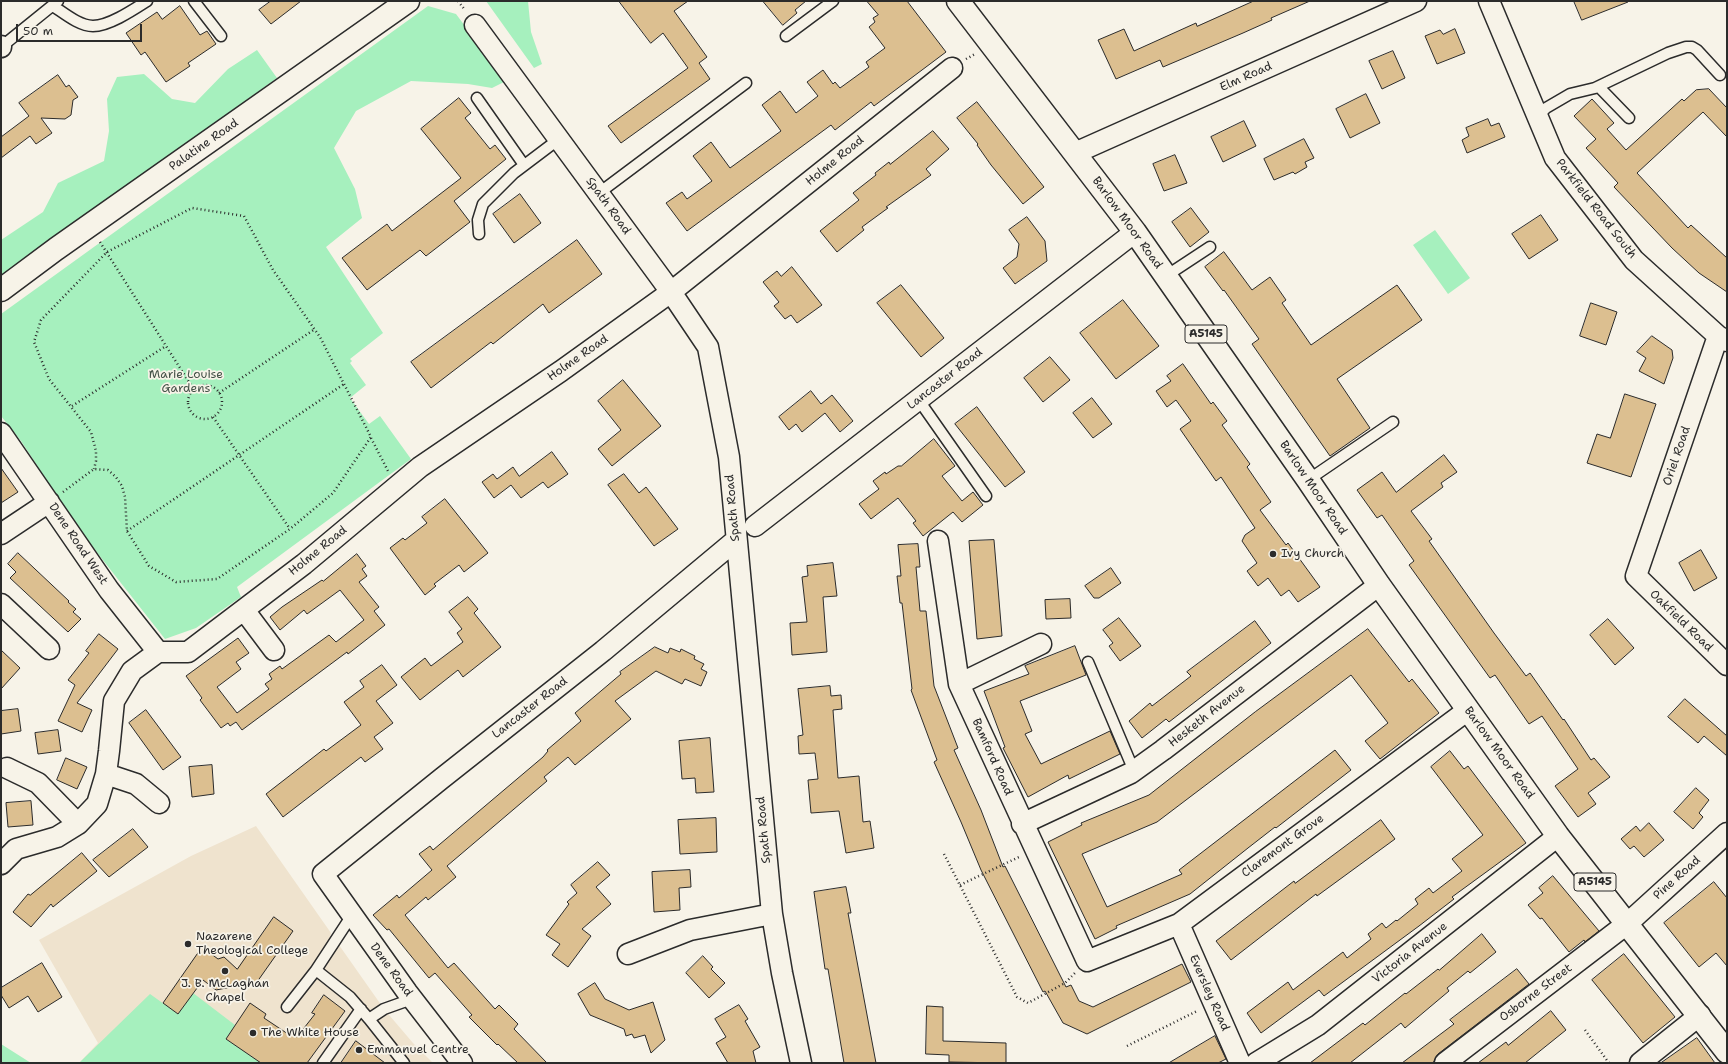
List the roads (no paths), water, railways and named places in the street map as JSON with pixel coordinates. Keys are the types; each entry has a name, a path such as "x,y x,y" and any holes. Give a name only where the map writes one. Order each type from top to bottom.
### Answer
{"main road":[{"name":"Palatine Road","path":"1,290 69,240 408,1"},
{"name":"Barlow Moor Road","path":"958,1 1135,232 1308,480 1378,585 1558,836 1628,923 1727,1052"}],"street":[{"name":"Elm Road","path":"1075,153 1416,1"},
{"name":"Parkfield Road South","path":"1489,1 1555,158 1634,260 1723,339"},
{"name":"Spath Road","path":"476,25 671,292 708,347 729,457 772,914 782,973 801,1063"},
{"name":"Holme Road","path":"158,652 188,652 304,564 420,467 561,371 671,292 952,68"},
{"name":"Lancaster Road","path":"755,526 1135,232"},
{"name":"Oriel Road","path":"1636,576 1723,339"},
{"name":"Dene Road West","path":"1,433 50,502 109,590 158,652"},
{"path":"1,534 50,502"},
{"name":"Lancaster Road","path":"323,874 603,651 736,540"},
{"name":"Bamford Road","path":"938,540 959,684 1022,824 1087,962"},
{"name":"Oakfield Road","path":"1636,576 1727,665"},
{"name":"Hesketh Avenue","path":"1022,824 1134,771 1378,585"},
{"path":"1,604 49,648"},
{"path":"244,610 274,650"},
{"path":"959,684 1041,644"},
{"path":"1,864 16,849 57,837 78,824 97,804 106,774 110,751 114,701 132,672 158,652"},
{"name":"Claremont Grove","path":"1087,962 1179,924 1468,710"},
{"path":"7,768 38,784 78,824"},
{"path":"106,774 136,784 159,803"},
{"name":"Pine Road","path":"1628,923 1727,834"},
{"name":"Victoria Avenue","path":"1256,1063 1318,1025 1558,836"},
{"name":"Dene Road","path":"323,874 412,999 462,1063"},
{"path":"628,954 690,930 772,914"},
{"name":"Osborne Street","path":"1445,1063 1628,923"},
{"name":"Eversley Road","path":"1179,924 1240,1063"},
{"path":"1640,1063 1700,1016"}],"lane":[{"path":"1,47 56,4 79,22 92,26 116,19 147,1"},
{"path":"194,1 221,36"},
{"path":"786,36 833,1"},
{"path":"1538,116 1546,108 1570,94 1599,87 1668,53 1686,47 1692,47 1697,50 1720,75"},
{"path":"598,193 746,83"},
{"path":"1599,87 1629,118"},
{"path":"477,98 524,165"},
{"path":"479,234 478,220 483,204 514,173 559,138"},
{"path":"1166,276 1210,247"},
{"path":"918,400 986,496"},
{"path":"1308,480 1392,422"},
{"path":"1088,662 1134,771"},
{"path":"287,1007 316,970 352,914"},
{"path":"316,970 350,997 404,1063"},
{"path":"369,1019 384,1009 412,999"},
{"path":"323,1063 360,1009"}],"place":[{"name":"Ivy Church","path":"1273,554"},
{"name":"Nazarene Theological College","path":"188,944"},
{"name":"J. B. McLaghan Chapel","path":"225,971"},
{"name":"The White House","path":"253,1033"},
{"name":"Emmanuel Centre","path":"359,1050"}],"park label":[{"name":"Marie Louise Gardens","path":"186,382"}]}
